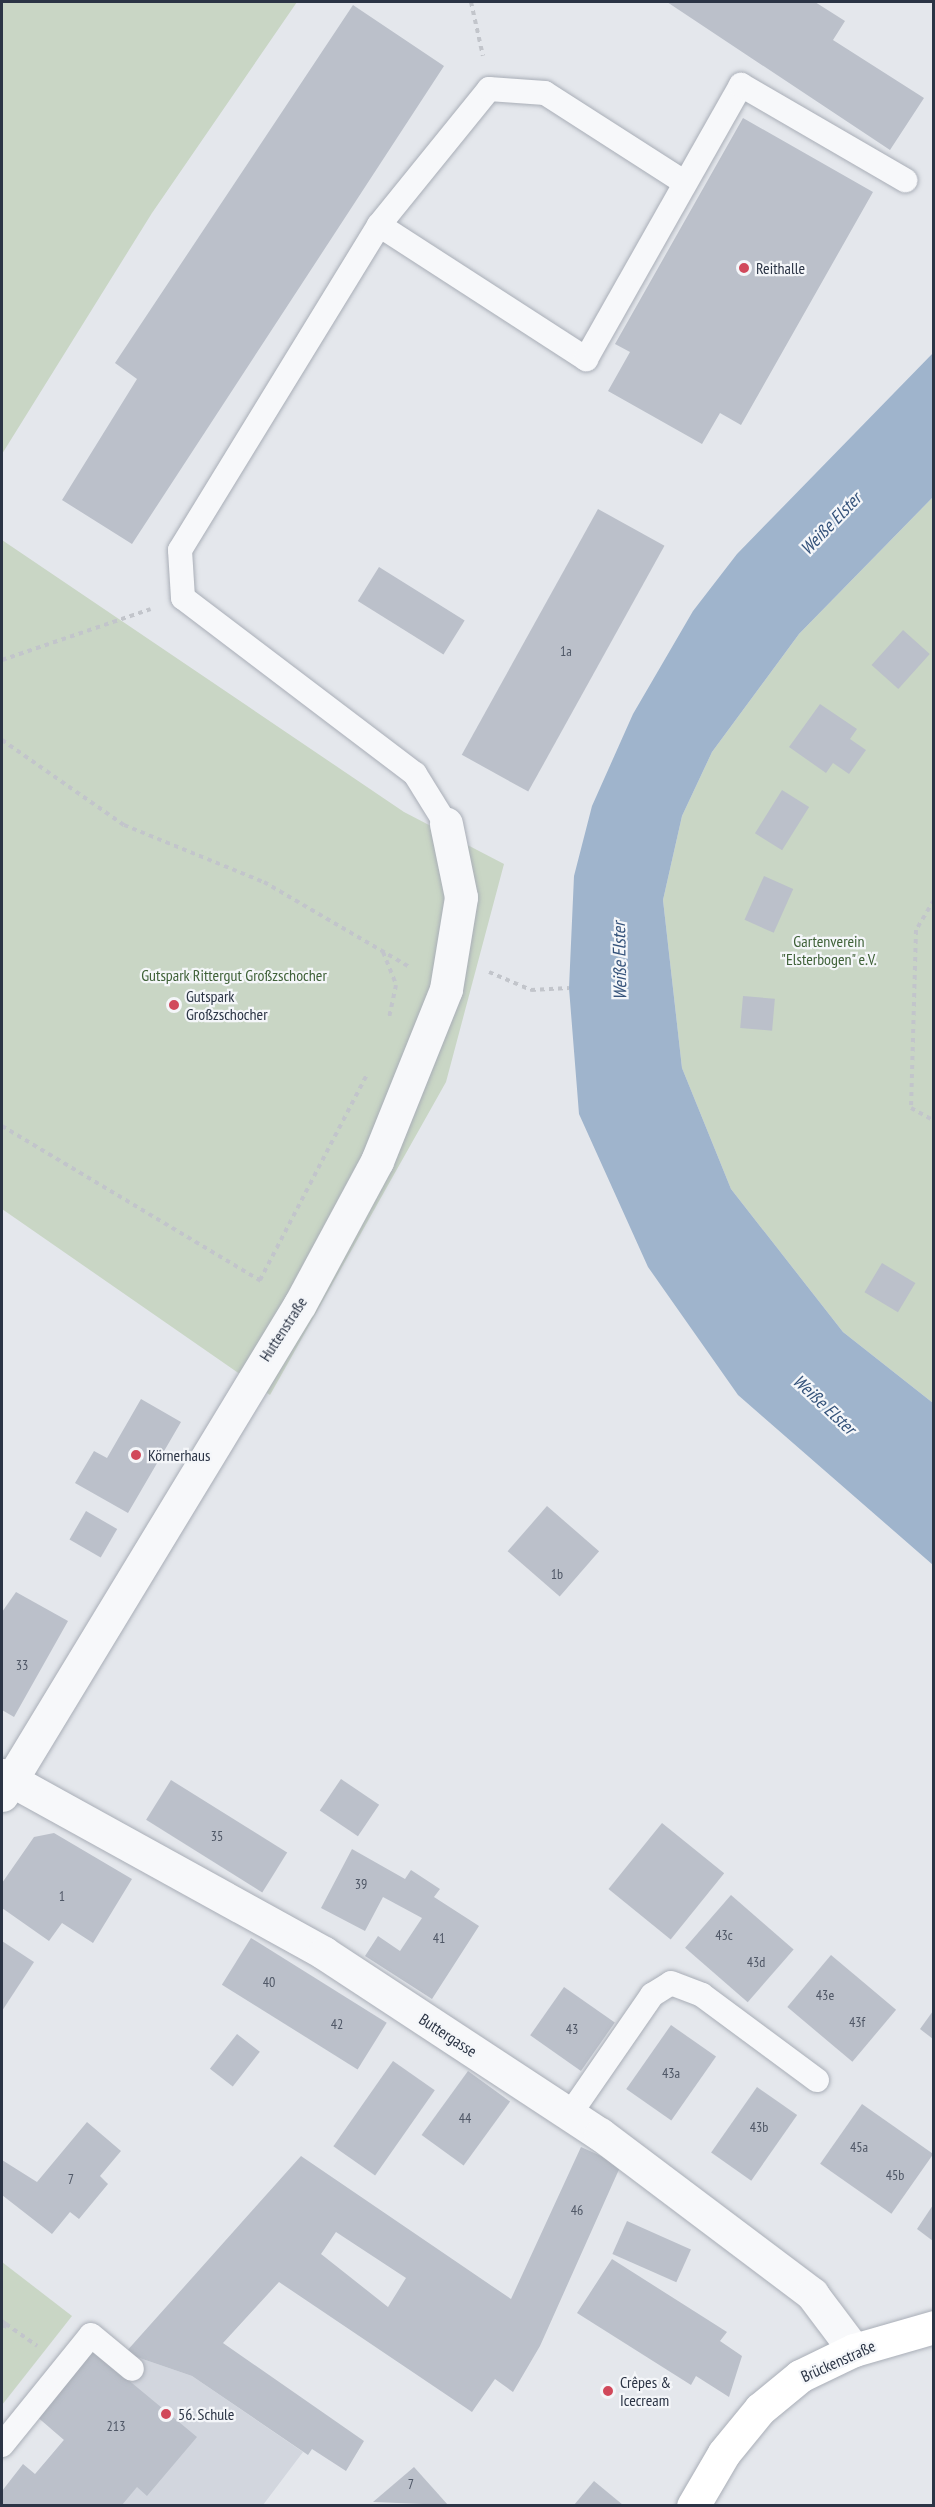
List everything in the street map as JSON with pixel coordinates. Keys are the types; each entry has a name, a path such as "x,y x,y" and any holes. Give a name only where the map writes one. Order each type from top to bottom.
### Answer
{"main road":[{"name":"Brückenstraße","path":"693,2505 724,2453 760,2409 800,2376 854,2350 933,2327"}],"street":[{"name":"Huttenstraße","path":"5,1783 300,1304 377,1161 448,975 461,897 446,824"},
{"name":"Buttergasse","path":"5,1783 324,1953 570,2114 812,2294 854,2350"}],"lane":[{"path":"379,225 586,359 741,85 905,180"},
{"path":"446,824 415,774 183,598 180,550 379,225 489,89 545,93 685,183"},
{"path":"570,2114 652,1995 672,1983 702,1995 817,2080"},
{"path":"2,2445 91,2335 132,2369"}],"path":[{"path":"471,2 489,89"},
{"path":"2,660 183,598"},
{"path":"2,740 124,825 264,882 383,952 448,975 531,990 569,988"},
{"path":"933,900 916,930 911,1108 933,1121"},
{"path":"383,952 396,985 385,1029"},
{"path":"260,1280 368,1070"},
{"path":"2,1126 300,1304"},
{"path":"2,2321 6,2324 2,2331"}],"shaded area":[{"name":"56. Schule","path":"125,2353 192,2376 303,2452 263,2505 10,2506 120,2371"}],"green space":[{"path":"2,2 297,2 152,213 2,454"},
{"name":"Gartenverein \"Elsterbogen\" e.V.","path":"933,497 933,1403 843,1332 731,1189 682,1068 663,900 682,816 712,752 799,634"},
{"name":"Gutspark Rittergut Großzschocher","path":"2,540 404,812 504,864 446,1082 270,1395 2,1209"},
{"path":"2,2262 72,2316 2,2405"}],"water":[{"name":"Weiße Elster","path":"933,353 933,497 799,634 712,752 682,816 663,900 682,1068 731,1189 843,1332 933,1403 933,1565 738,1395 648,1267 579,1114 569,988 574,876 592,806 633,714 693,611 737,554"}],"building":[{"path":"667,2 815,2 845,21 833,40 924,98 890,150"},
{"path":"353,5 444,66 132,544 62,500 137,379 115,363"},
{"name":"Reithalle","path":"743,118 873,192 741,425 720,413 702,444 608,391 630,352 615,344"},
{"path":"598,509 664,546 528,792 462,755"},
{"path":"379,567 465,621 443,654 358,601"},
{"path":"903,630 930,654 898,689 872,665"},
{"path":"820,704 857,729 850,739 866,750 849,774 833,763 826,773 789,747"},
{"path":"782,790 809,807 782,850 755,833"},
{"path":"764,876 793,889 774,933 744,920"},
{"path":"743,996 775,999 772,1031 740,1028"},
{"path":"882,1263 915,1283 898,1312 864,1292"},
{"name":"Körnerhaus","path":"141,1399 181,1422 128,1513 75,1483 94,1451 107,1458"},
{"path":"547,1506 599,1551 560,1597 508,1551"},
{"path":"86,1511 117,1529 101,1558 70,1540"},
{"path":"16,1592 68,1621 14,1717 2,1710 2,1612"},
{"path":"341,1779 379,1805 358,1836 320,1811"},
{"path":"171,1780 287,1853 262,1892 146,1820"},
{"path":"662,1823 724,1873 671,1939 609,1889"},
{"path":"54,1833 132,1879 93,1943 62,1923 49,1941 2,1908 2,1883 34,1837"},
{"path":"352,1849 405,1879 411,1870 440,1889 434,1897 479,1926 432,1999 365,1956 378,1936 400,1951 422,1918 383,1897 365,1931 321,1908"},
{"path":"731,1895 794,1949 748,2002 685,1948"},
{"path":"251,1938 387,2023 358,2069 222,1985"},
{"path":"2,1941 34,1962 2,2011"},
{"path":"831,1955 896,2010 852,2062 787,2007"},
{"path":"564,1987 615,2023 581,2071 530,2035"},
{"path":"933,2011 933,2039 920,2029"},
{"path":"671,2025 716,2057 671,2120 626,2089"},
{"path":"237,2034 260,2052 233,2087 210,2069"},
{"path":"393,2061 435,2090 375,2175 333,2146"},
{"path":"468,2071 510,2102 464,2165 422,2135"},
{"path":"757,2087 797,2115 751,2181 711,2153"},
{"path":"862,2104 933,2154 891,2214 820,2164"},
{"path":"87,2122 121,2151 100,2176 108,2184 79,2219 70,2212 52,2234 2,2195 2,2160 37,2182"},
{"path":"581,2147 621,2165 540,2346 513,2392 495,2379 472,2412 279,2282 223,2343 364,2441 346,2471 312,2449 308,2455 192,2376 125,2353 301,2156 511,2299","holes":["336,2232 406,2278 388,2307 321,2254"]},
{"path":"933,2205 933,2241 917,2229"},
{"path":"627,2221 691,2249 676,2282 612,2254"},
{"path":"612,2259 727,2332 720,2341 742,2356 729,2397 696,2376 691,2385 577,2313"},
{"path":"91,2349 197,2437 147,2496 137,2487 122,2505 2,2505 2,2491 23,2464 35,2474 64,2440 35,2415"},
{"path":"414,2467 448,2505 373,2502"},
{"path":"594,2481 623,2505 574,2505"}],"place":[{"name":"Reithalle","path":"744,268"},
{"name":"Gutspark Großzschocher","path":"174,1005"},
{"name":"Körnerhaus","path":"136,1455"},
{"name":"Crêpes & Icecream","path":"608,2391"},
{"name":"56. Schule","path":"166,2414"}]}
